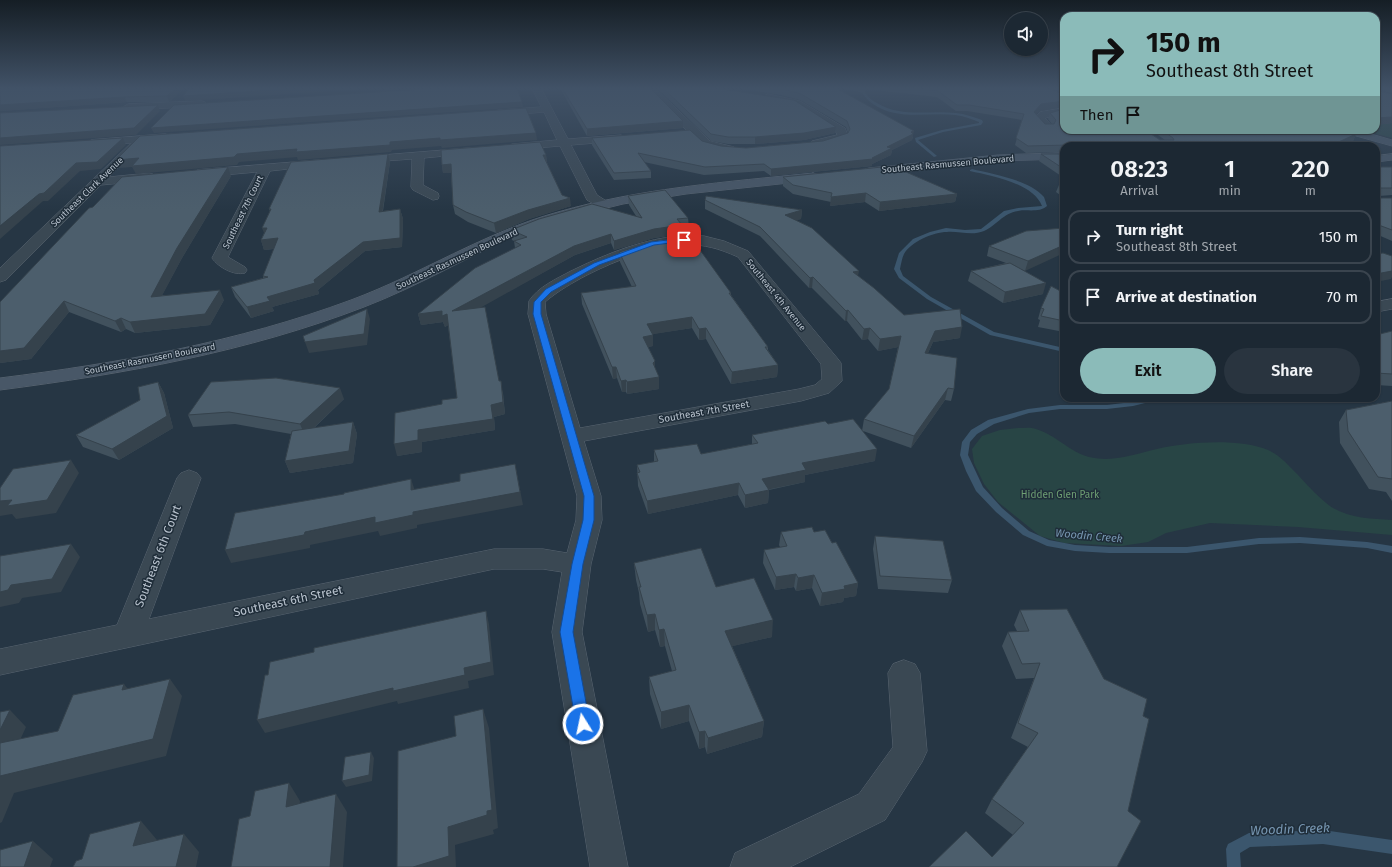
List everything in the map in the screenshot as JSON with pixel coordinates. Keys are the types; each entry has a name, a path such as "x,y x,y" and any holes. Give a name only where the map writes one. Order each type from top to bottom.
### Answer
{"street":[{"name":"Southeast Clark Avenue","path":"0,277 98,182 151,128"},
{"path":"556,128 592,197 604,204"},
{"path":"684,128 688,133 706,144 721,148 739,150"},
{"path":"807,144 834,140 843,136 841,130 839,128"},
{"path":"1360,134 1392,143"},
{"path":"87,142 177,136"},
{"path":"500,148 636,137"},
{"path":"349,161 485,150"},
{"path":"418,155 417,187 433,196"},
{"name":"Southeast Rasmussen Boulevard","path":"858,173 991,159 1060,156"},
{"path":"1380,158 1392,157"},
{"path":"187,174 334,162"},
{"name":"Southeast 7th Court","path":"239,270 220,258 265,168"},
{"path":"98,182 163,176"},
{"name":"Southeast Rasmussen Boulevard","path":"0,384 80,373 165,358 234,342 296,325 380,295 483,244 519,229 560,215 604,204 683,192 826,176"},
{"name":"Southeast 4th Avenue","path":"573,436 537,314 538,302 548,290 564,280 597,264 653,243 675,240 716,242 732,247 743,254 831,363 832,381"},
{"path":"1380,306 1392,304"},
{"name":"Southeast 7th Street","path":"573,436 801,395 822,389 832,381"},
{"path":"573,436 589,496 589,520 577,564 567,632 609,867"},
{"name":"Southeast 6th Court","path":"128,634 189,478"},
{"name":"Southeast 6th Street","path":"0,662 128,634 494,559 543,559 577,564"},
{"path":"749,867 872,807 910,751 904,674"}],"green space":[{"path":"1380,128 1392,128 1392,138 1378,134 1380,134"},
{"name":"Hidden Glen Park","path":"1018,428 1036,429 1054,437 1084,455 1104,459 1124,457 1157,449 1198,443 1213,442 1256,446 1272,452 1288,464 1324,502 1333,508 1354,516 1392,520 1392,535 1298,527 1210,523 1166,533 1148,542 1121,546 1064,543 1040,536 998,502 984,484 974,463 972,449 982,436 1000,430"}],"building":[{"path":"0,128 128,128 0,138"},
{"path":"244,128 534,128 536,133 440,140 440,138 390,142 390,145 296,152 297,149 237,154 234,157 132,166 139,158 116,160 140,136"},
{"path":"705,128 828,128 804,133 755,137 728,137 711,134"},
{"path":"909,128 914,131 911,132 913,134 887,147 892,148 872,158 873,159 771,169 764,164 705,167 638,153 651,171 614,173 592,138 690,130 702,141 721,146 746,148 823,141 848,133 850,129"},
{"path":"1019,128 1060,128 1060,134 1151,134 1160,140 1174,140 1168,134 1356,134 1339,142 1060,142 1060,145 1028,146 1016,138"},
{"path":"123,138 97,162 76,163 44,193 39,194 0,226 0,146"},
{"path":"540,142 546,155 543,155 562,195 570,198 528,210 494,223 453,205 451,164 442,165 441,150"},
{"path":"388,154 379,212 400,209 400,238 363,242 314,280 315,283 267,297 270,301 247,307 231,287 268,277 263,276 278,238 261,240 267,228 262,228 271,209 269,209 291,162"},
{"path":"1041,154 1060,154 1060,166"},
{"path":"892,166 957,194 880,202 866,193 831,197 832,193 793,185 783,177"},
{"path":"228,167 177,248 151,297 220,290 205,314 130,322 121,318 115,321 64,301 24,348 0,351 0,302 89,208 93,207 122,177"},
{"path":"1380,167 1392,167 1392,188 1380,188"},
{"path":"665,190 688,218 677,219 682,225 654,229 614,241 611,234 574,246 452,311 485,307 499,381 501,381 503,402 491,405 493,419 418,430 418,440 394,444 395,413 442,404 442,400 457,398 447,314 442,316 442,311 418,314 475,268 521,245 514,241 527,237 511,230 539,219 592,204 642,218 628,196"},
{"path":"706,196 802,210 785,215 812,228 859,271 853,272 874,288 904,315 960,309 962,327 935,331 925,353 957,358 954,389 948,388 914,436 864,419 889,389 901,336 880,339 870,328 864,329 848,310 846,311 813,277 810,278 760,227 705,200"},
{"path":"1380,198 1392,198 1392,230 1380,226"},
{"path":"1060,228 1060,247 1028,261 989,246 1026,231"},
{"path":"690,236 768,347 765,347 778,365 732,372 706,328 699,329 692,317 647,324 653,335 643,337 655,361 653,363 659,377 627,382 626,380 621,381 616,367 612,367 581,293 636,286 619,252 659,240"},
{"path":"1380,253 1392,256 1392,271 1380,273"},
{"path":"1010,263 1046,283 1005,292 971,271"},
{"path":"1051,286 1060,291 1060,320 1041,316 1044,309 1041,308"},
{"path":"367,309 364,334 305,342 303,336"},
{"path":"1392,331 1392,374 1380,373 1380,334"},
{"path":"276,378 340,388 300,424 229,412 188,415 211,382"},
{"path":"158,382 167,416 112,449 76,435 140,400 138,387"},
{"path":"1392,401 1392,479 1378,477 1348,431 1346,410"},
{"path":"853,419 877,449 802,463 806,470 762,479 769,490 745,495 739,483 647,501 637,473 640,472 637,465 658,461 654,450 697,444 701,454 758,443 752,435 825,421 828,424"},
{"path":"353,422 349,451 285,461 292,431"},
{"path":"71,460 47,500 7,506 12,500 0,501 0,488 13,469"},
{"path":"515,464 520,492 413,512 413,515 375,523 375,517 305,532 304,535 225,550 235,513 344,494 411,479 411,490 460,481 460,474"},
{"path":"812,527 814,532 825,530 832,543 836,542 858,583 844,586 845,589 822,593 814,575 798,578 796,574 776,577 764,550 787,546 781,532"},
{"path":"875,536 943,541 952,580 880,576"},
{"path":"71,544 52,579 11,585 8,590 0,592 0,556"},
{"path":"701,548 716,587 754,578 773,620 725,631 764,721 708,738 705,731 699,732 689,705 661,712 649,677 676,670 664,629 659,630 655,614 647,615 634,563"},
{"path":"1067,609 1104,679 1147,699 1143,716 1149,719 1128,811 1141,821 1117,867 929,867 966,831 992,857 1024,823 992,799 1038,733 1018,723 1040,663 1022,664 1008,632 1029,631 1020,610"},
{"path":"486,611 491,662 464,668 465,675 393,691 393,688 257,720 265,675 268,675 270,662 314,652 314,648"},
{"path":"170,679 153,739 0,776 0,743 58,731 73,695 124,684 122,690"},
{"path":"483,709 492,810 487,811 487,815 448,827 449,856 413,867 397,867 398,751 456,736 454,716"},
{"path":"10,710 0,730 0,712"},
{"path":"371,752 369,775 342,781 345,757"},
{"path":"289,783 286,807 336,794 330,867 231,867 239,819 250,816 255,791"},
{"path":"141,821 133,846 184,834 176,867 73,867 76,861 82,859 90,834"},
{"path":"33,841 24,867 0,867 0,850"}],"waterway":[{"name":"Woodin Creek","path":"935,156 916,139 956,128"},
{"name":"Woodin Creek","path":"972,170 1002,178 1026,187 1035,192 1042,199 1045,206 1042,208 1018,209 1006,212 982,230 965,232 946,230 932,233 915,240 902,253 897,269 901,277 929,298 992,334 1060,349"},
{"name":"Woodin Creek","path":"1140,402 1107,407 1060,407 1028,411 991,422 974,432 966,442 964,455 979,489 999,510 1026,533 1047,543 1075,548 1109,550 1187,550 1259,541 1300,540 1367,545 1392,550"},
{"name":"Woodin Creek","path":"1234,867 1233,849 1249,840 1323,837 1392,847"}],"route":[{"path":"583,724 567,632 577,564 589,520 589,496 537,314 538,302 548,290 564,280 597,264 653,243 684,240"}]}
